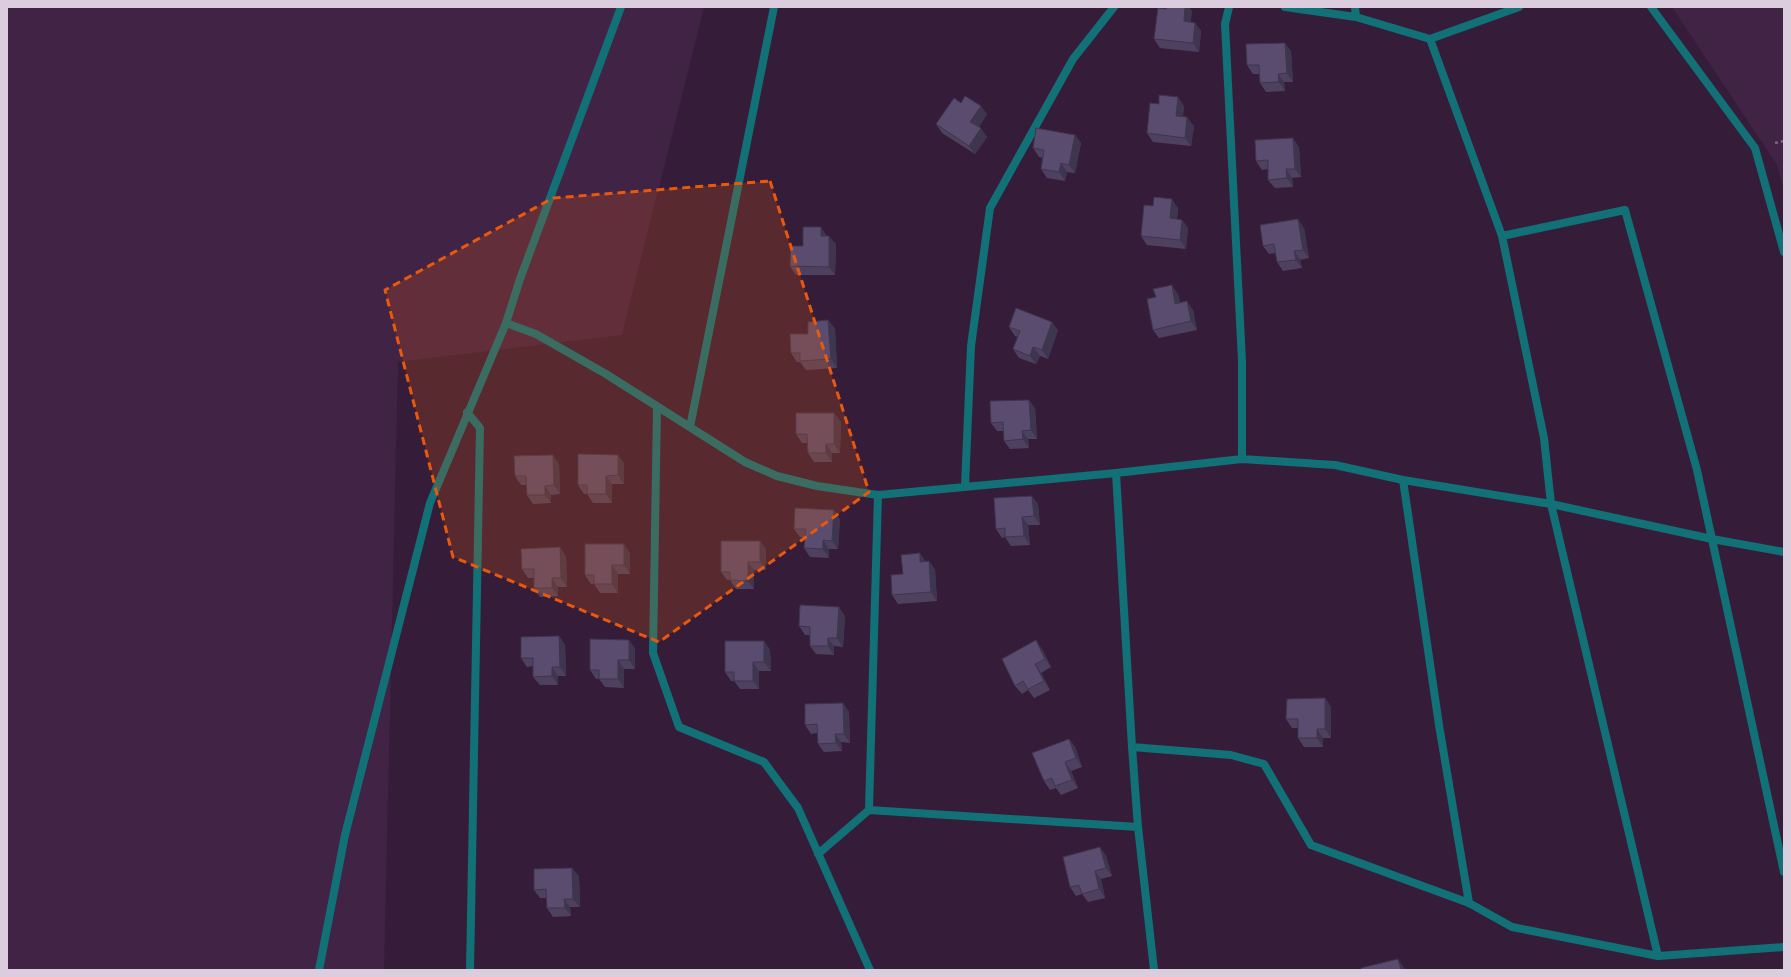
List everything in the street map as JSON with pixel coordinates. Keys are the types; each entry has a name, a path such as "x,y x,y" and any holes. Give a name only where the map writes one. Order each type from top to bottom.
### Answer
{"street":[{"path":"319,970 344,835 428,510 467,412 506,323 520,280 621,7"},
{"path":"690,427 774,7"},
{"path":"965,486 971,346 990,208 1072,59 1114,7"},
{"path":"1230,7 1225,24 1242,361 1242,459"},
{"path":"1285,7 1356,17 1430,39 1520,7"},
{"path":"1355,7 1356,17"},
{"path":"1651,7 1755,148 1784,252"},
{"path":"1430,39 1502,236 1544,438 1551,504 1658,956"},
{"path":"1502,236 1625,210 1697,470 1784,872"},
{"path":"506,323 536,334 606,374 745,462 777,476 816,486 878,495 1116,473 1242,459 1335,465 1403,480 1551,504 1712,539 1784,552"},
{"path":"657,407 653,653 679,727 764,762 798,808 870,970"},
{"path":"467,412 480,428 470,970"},
{"path":"1116,473 1138,827 1154,970"},
{"path":"1403,480 1439,725 1469,904"},
{"path":"869,810 878,495"},
{"path":"1132,747 1231,755 1264,764 1311,845 1469,904 1512,927 1658,956 1784,947"},
{"path":"818,854 869,810 1138,827"}],"highlighted area":[{"path":"770,181 869,492 659,642 453,557 385,290 553,198"}],"shaded area":[{"path":"7,7 704,7 622,335 398,362 384,970 7,970"},
{"path":"1672,7 1784,7 1784,190 1777,165"}],"building":[{"path":"1167,7 1185,7 1184,21 1195,23 1193,43 1154,39 1158,8 1166,9"},
{"path":"1285,43 1287,73 1278,74 1279,82 1260,83 1259,65 1247,65 1246,44"},
{"path":"1159,95 1178,97 1176,116 1187,117 1185,138 1147,133 1150,103 1159,104"},
{"path":"965,96 981,106 970,122 981,128 969,146 936,124 954,98 961,103"},
{"path":"1036,128 1075,135 1069,165 1061,163 1059,172 1041,169 1044,150 1033,148"},
{"path":"1293,138 1295,169 1286,169 1287,178 1268,180 1268,160 1256,161 1255,140"},
{"path":"1154,197 1172,199 1170,218 1182,220 1180,240 1141,236 1144,205 1153,206"},
{"path":"1298,219 1303,250 1294,251 1296,260 1277,262 1274,244 1263,246 1260,225"},
{"path":"803,227 821,227 821,236 829,236 829,267 790,266 791,246 803,246"},
{"path":"1172,285 1175,304 1187,301 1191,321 1153,330 1147,299 1156,297 1153,289"},
{"path":"1016,308 1052,322 1042,350 1033,347 1030,356 1013,349 1020,331 1009,327"},
{"path":"828,320 831,359 800,361 800,353 791,353 790,334 808,334 808,322"},
{"path":"1029,400 1031,430 1022,431 1023,439 1004,441 1003,422 991,423 990,401"},
{"path":"796,413 834,413 834,444 826,444 826,453 808,453 807,434 796,434"},
{"path":"578,454 618,455 618,475 606,476 606,494 587,494 587,485 578,485"},
{"path":"553,455 554,485 545,486 545,495 527,495 526,476 515,476 514,456"},
{"path":"1032,496 1034,516 1022,517 1024,536 1005,537 1005,528 996,529 994,498"},
{"path":"795,508 834,510 832,541 823,540 823,549 804,548 806,529 794,529"},
{"path":"721,541 760,541 760,562 748,562 748,581 730,580 730,572 721,572"},
{"path":"585,544 624,544 624,565 612,565 612,584 594,584 594,575 585,575"},
{"path":"560,547 561,578 552,578 552,588 534,588 534,569 522,569 521,549"},
{"path":"920,553 920,562 929,561 931,592 892,595 891,575 903,574 901,555"},
{"path":"800,605 839,607 837,638 828,638 828,646 810,646 810,627 799,626"},
{"path":"559,636 560,667 552,667 552,676 533,677 533,658 521,658 521,637"},
{"path":"590,639 629,640 629,660 618,660 618,679 599,679 599,670 590,670"},
{"path":"1036,640 1045,659 1035,664 1044,681 1028,689 1023,681 1015,686 1002,659"},
{"path":"725,641 764,641 764,662 753,662 753,681 734,681 734,672 725,672"},
{"path":"1325,698 1325,729 1317,729 1317,738 1298,738 1298,719 1286,719 1287,699"},
{"path":"843,703 844,734 835,734 836,743 818,744 817,724 805,725 805,704"},
{"path":"1069,739 1076,758 1065,762 1072,780 1055,786 1052,778 1044,781 1032,753"},
{"path":"1100,847 1106,868 1095,871 1099,889 1082,894 1079,885 1070,887 1063,857"},
{"path":"572,868 573,899 564,899 565,908 547,908 546,889 534,890 534,869"},
{"path":"1398,959 1401,970 1361,970 1361,968"}]}
